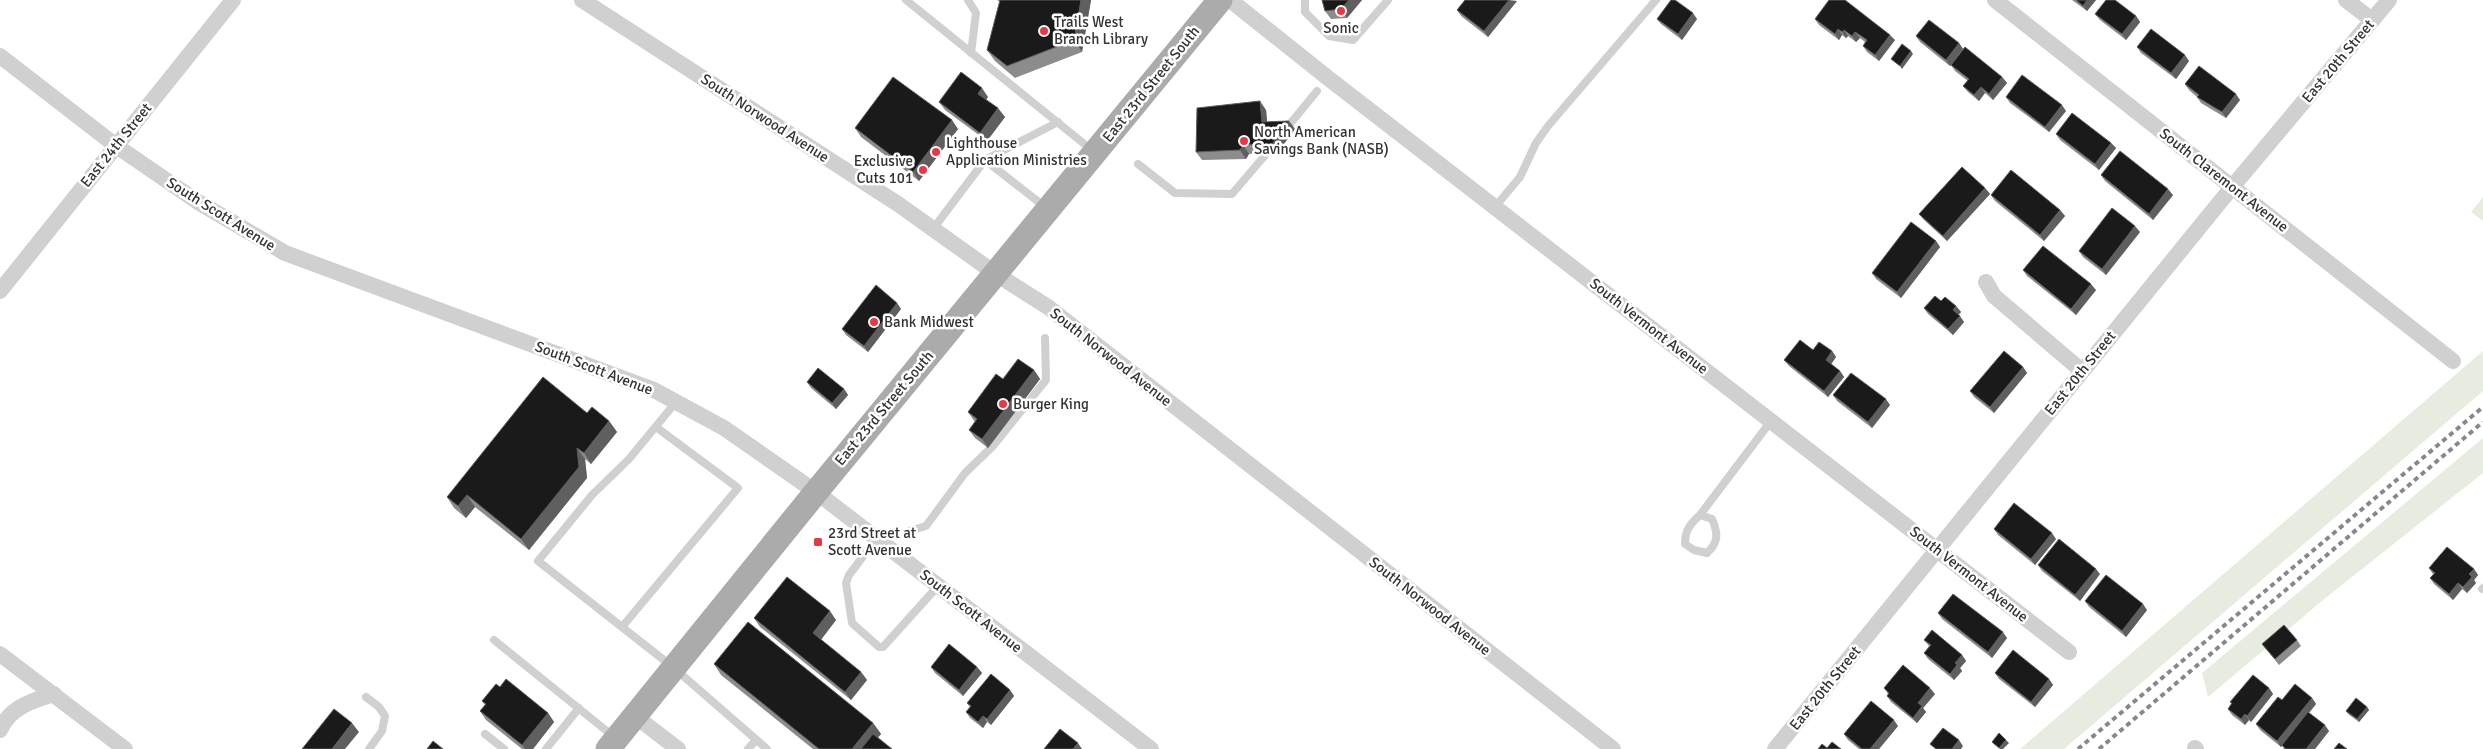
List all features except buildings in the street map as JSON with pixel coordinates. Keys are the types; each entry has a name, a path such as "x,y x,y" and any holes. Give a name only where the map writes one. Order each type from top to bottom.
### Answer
{"main road":[{"name":"East 23rd Street South","path":"612,744 1220,0"}],"street":[{"name":"East 24th Street","path":"0,291 233,0"},
{"name":"South Norwood Avenue","path":"582,0 898,204 996,274 1048,307 1613,749"},
{"name":"South Vermont Avenue","path":"1230,0 2069,652"},
{"name":"South Claremont Avenue","path":"1995,0 2453,361"},
{"path":"2346,0 2372,20"},
{"name":"East 20th Street","path":"1775,749 2233,186 2389,0"},
{"name":"South Scott Avenue","path":"0,56 115,145 198,202 285,253 654,390 724,428 816,492 1151,749"},
{"path":"1986,282 1994,296 2082,371"},
{"path":"0,654 125,749"},
{"path":"0,730 4,720 23,704 54,694"},
{"path":"635,716 678,749"}],"lane":[{"path":"906,0 1095,152"},
{"path":"968,0 976,14 972,53"},
{"path":"1305,0 1305,12 1329,36 1353,40 1388,0"},
{"path":"1495,207 1520,177 1536,143 1656,0"},
{"path":"1285,130 1317,91"},
{"path":"933,230 985,160 1058,122"},
{"path":"1138,164 1175,193 1232,194 1267,153"},
{"path":"985,160 1048,209"},
{"path":"906,532 926,526 965,473 993,446 1046,380 1045,338"},
{"path":"676,402 629,459 592,495 538,561 674,668 767,749"},
{"path":"1700,515 1712,519 1718,536 1714,546 1707,553 1685,544 1685,535 1689,525 1700,515 1771,421"},
{"path":"622,627 738,488 656,427"},
{"path":"877,538 849,575 846,583 852,623 879,647 883,647 938,586"},
{"path":"494,640 579,708 612,744"},
{"path":"366,697 379,707 385,716 382,731 369,749"},
{"path":"546,749 579,708"},
{"path":"485,734 504,749"},
{"path":"748,749 756,740"}],"shaded area":[{"path":"2483,197 2483,221 2471,212"},
{"path":"2483,351 2483,391 2064,749 2020,749"},
{"path":"2483,438 2483,473 2323,600 2208,697 2202,673"}],"railway":[{"path":"2078,749 2483,407"},
{"path":"2099,749 2483,422"}],"place":[{"name":"Sonic","path":"1341,11"},
{"name":"Trails West Branch Library","path":"1044,31"},
{"name":"North American Savings Bank (NASB)","path":"1244,141"},
{"name":"Lighthouse Application Ministries","path":"936,152"},
{"name":"Exclusive Cuts 101","path":"923,170"},
{"name":"Bank Midwest","path":"874,322"},
{"name":"Burger King","path":"1003,404"},
{"name":"23rd Street at Scott Avenue","path":"818,542"}]}
